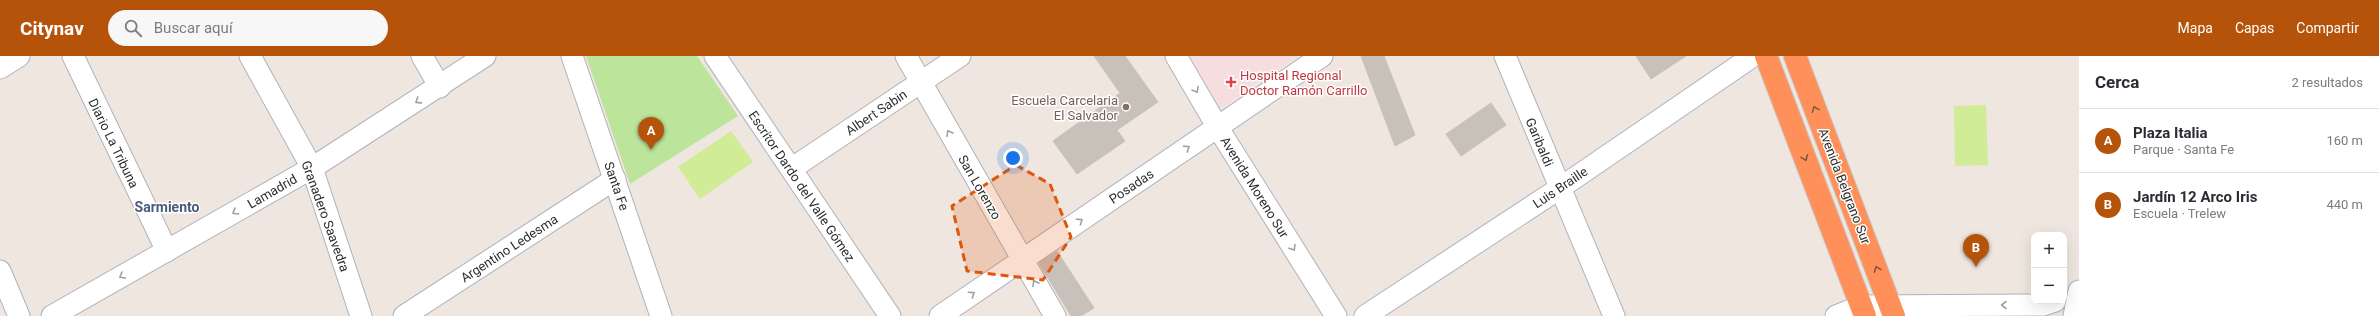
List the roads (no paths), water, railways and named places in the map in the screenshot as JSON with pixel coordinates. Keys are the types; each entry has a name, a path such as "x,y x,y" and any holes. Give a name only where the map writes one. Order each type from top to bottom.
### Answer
{"highway":[{"path":"1766,56 1863,311"},
{"name":"Avenida Belgrano Sur","path":"1794,56 1893,311"}],"street":[{"path":"0,68 19,56"},
{"name":"Diario La Tribuna","path":"73,56 167,251"},
{"name":"Granadero Saavedra","path":"250,56 312,168 361,316"},
{"path":"422,56 440,87"},
{"name":"Lamadrid","path":"52,316 312,168 440,87 485,56"},
{"name":"Santa Fe","path":"572,56 615,179 660,316"},
{"name":"Escritor Dardo del Valle Gómez","path":"715,56 890,316"},
{"name":"San Lorenzo","path":"906,56 1021,261 1055,316"},
{"name":"Albert Sabin","path":"791,169 960,56"},
{"name":"Avenida Moreno Sur","path":"1176,56 1218,128 1336,316"},
{"name":"Posadas","path":"940,316 1322,56"},
{"name":"Garibaldi","path":"1505,56 1614,316"},
{"name":"Luis Braille","path":"1365,316 1560,188 1753,56"},
{"name":"Argentino Ledesma","path":"404,316 615,179"},
{"path":"0,271 19,316"},
{"path":"2067,291 2079,275"},
{"path":"2074,316 2079,291"},
{"path":"1836,316 1863,311 1893,311 2031,304"},
{"path":"2050,304 2063,316"}],"place":[{"name":"Hospital Regional Doctor Ramón Carrillo","path":"1231,82"},
{"name":"Escuela Carcelaria El Salvador","path":"1126,107"},
{"name":"Plaza Italia","path":"651,150"},
{"name":"Jardín 12 Arco Iris","path":"1976,267"}],"district":[{"name":"Sarmiento","path":"167,207"}]}
